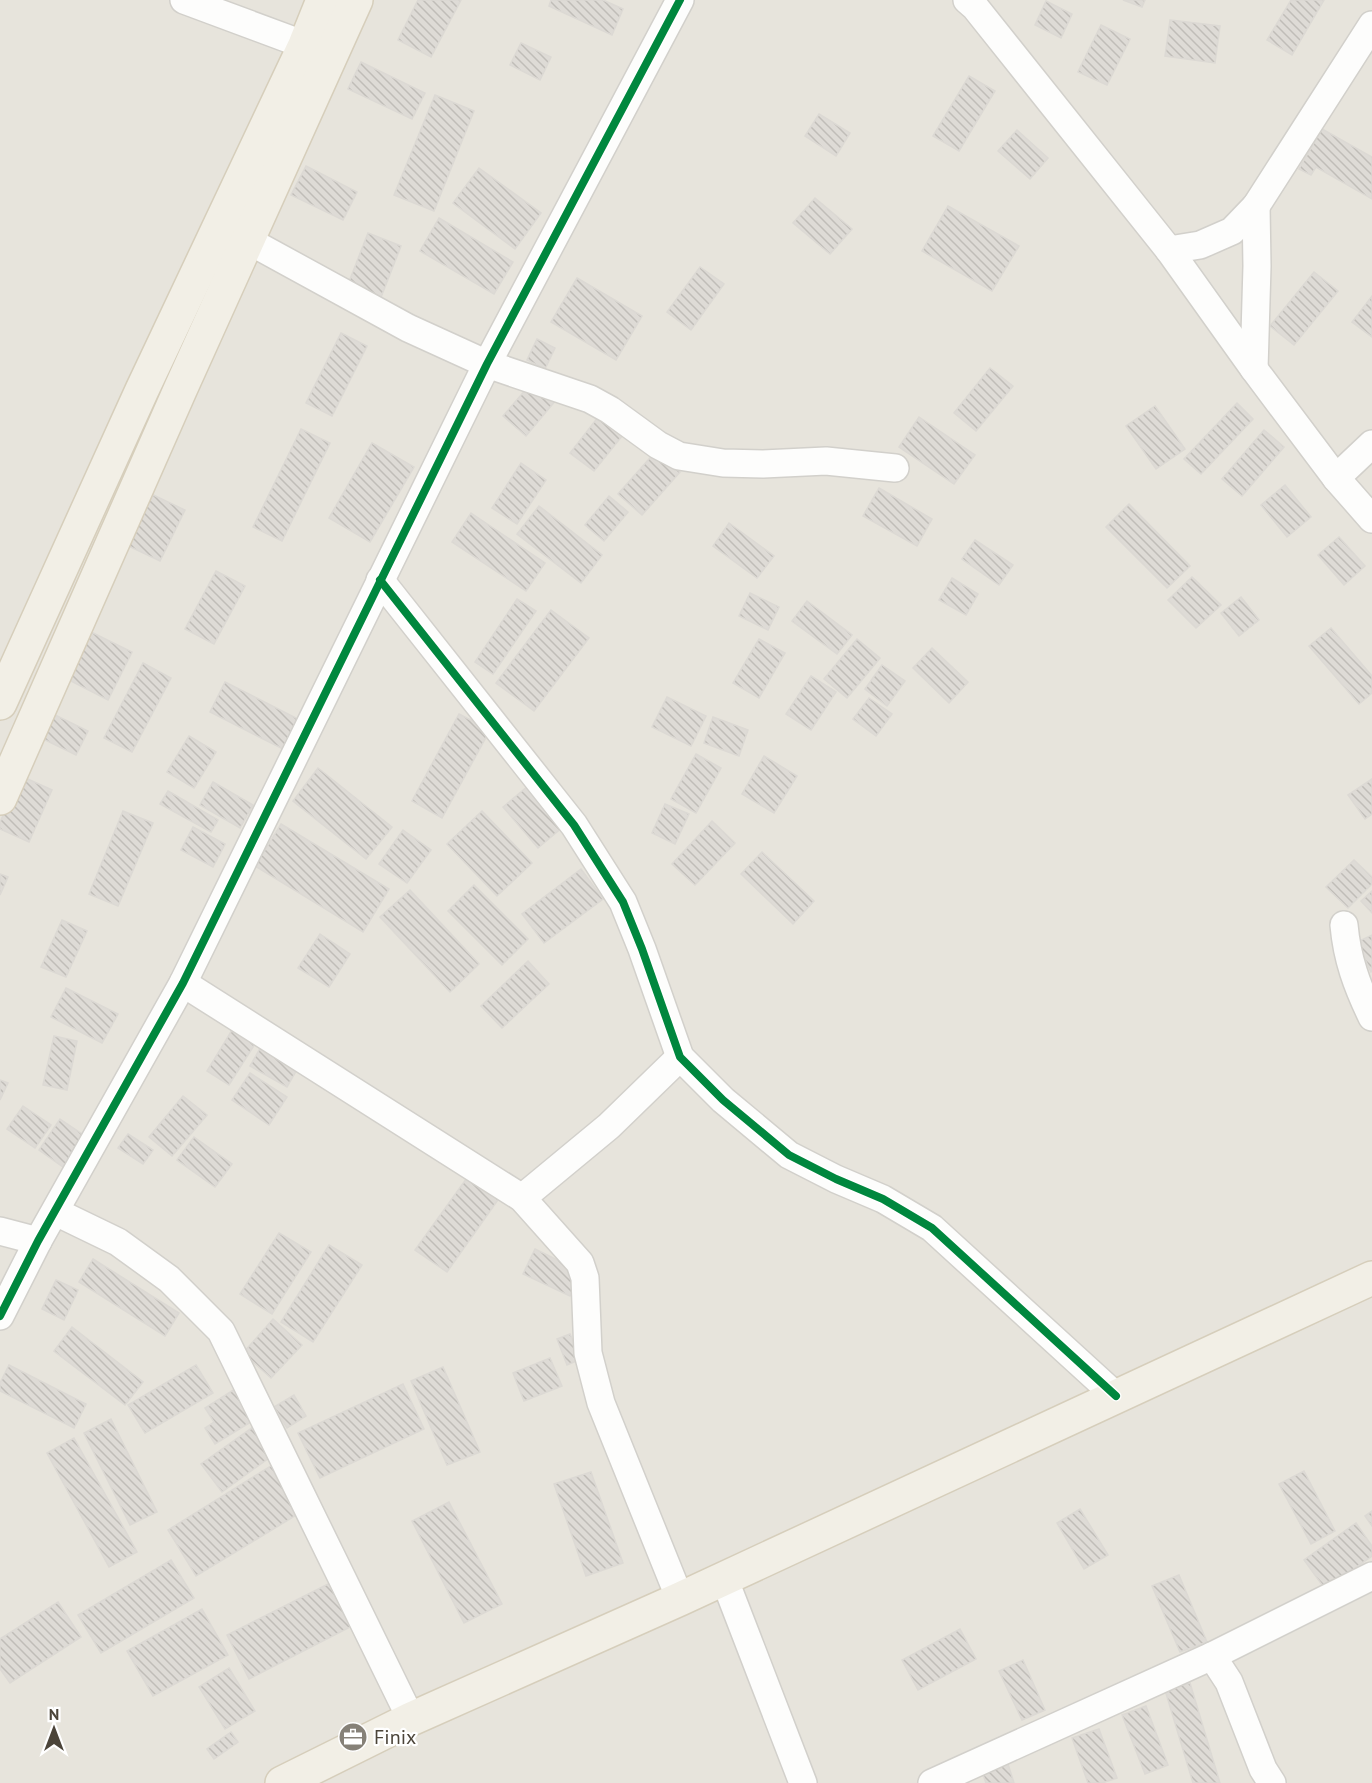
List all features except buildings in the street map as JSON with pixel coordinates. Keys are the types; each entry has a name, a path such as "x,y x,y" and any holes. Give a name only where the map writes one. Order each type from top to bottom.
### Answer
{"main road":[{"path":"0,703 142,390 305,45 323,0"},
{"path":"0,798 356,0"},
{"path":"282,1783 411,1719 680,1599 1372,1278"}],"street":[{"path":"184,0 305,45"},
{"path":"0,1316 38,1241 183,982 487,364 680,0"},
{"path":"967,0 1169,250 1336,478 1372,519"},
{"path":"1169,250 1200,245 1232,231 1256,206 1371,32"},
{"path":"1254,369 1256,206"},
{"path":"249,241 408,328 487,364 590,399 610,410 658,445 679,456 723,463 826,461 895,468"},
{"path":"1336,478 1372,444"},
{"path":"380,580 574,825 623,902 680,1057 723,1100 789,1155 836,1179 884,1199 932,1228 1116,1396"},
{"path":"1344,925 1346,951 1356,983 1372,1017"},
{"path":"183,982 522,1198 580,1263 584,1271 588,1353 601,1403 680,1599"},
{"path":"522,1198 609,1126 680,1057"},
{"path":"56,1212 118,1242 169,1279 221,1331 411,1719"},
{"path":"0,1231 38,1241"},
{"path":"932,1783 1212,1656 1372,1576"},
{"path":"724,1578 803,1783"},
{"path":"1212,1656 1229,1682 1263,1769 1272,1783"}],"shaded area":[{"path":"0,0 1372,0 1372,1783 0,1783"}],"cycle path":[{"path":"0,1316 38,1241 183,983 487,364 680,0"},
{"path":"380,580 574,825 623,902 680,1057 723,1100 789,1155 836,1179 883,1199 932,1228 1116,1396"}],"place":[{"name":"Finix","path":"353,1737"}]}
